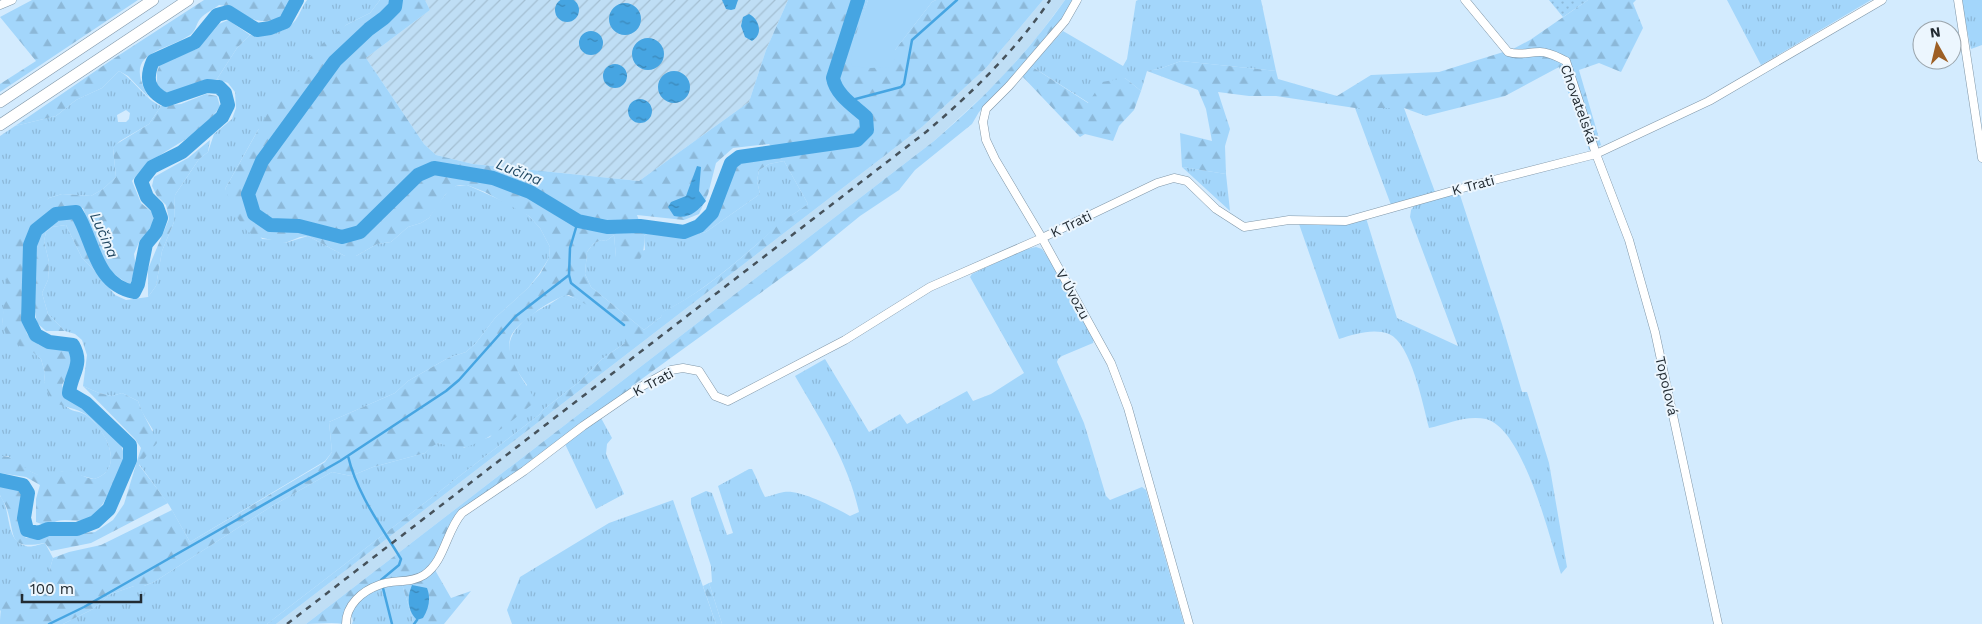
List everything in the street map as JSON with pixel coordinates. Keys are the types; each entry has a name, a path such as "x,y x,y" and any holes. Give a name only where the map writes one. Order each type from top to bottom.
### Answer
{"highway":[{"path":"0,102 154,0"},
{"path":"0,125 188,0"}],"street":[{"path":"0,5 12,0"},
{"name":"V Úvozu","path":"1078,0 1065,21 1009,86 986,109 983,122 986,140 1111,363 1128,408 1189,624"},
{"name":"Chovatelská","path":"1465,0 1508,52 1517,55 1539,52 1550,53 1566,61 1596,154"},
{"name":"K Trati","path":"346,624 350,608 363,593 380,584 416,579 431,570 455,520 462,513 524,471 583,426 670,370 683,368 699,372 715,396 728,401 844,340 930,287 1042,238 1133,193 1174,178 1187,181 1216,209 1244,227 1289,220 1346,221 1470,186 1596,154 1709,101 1882,0"},
{"path":"1958,0 1982,158"},
{"name":"Topolová","path":"1596,154 1629,240 1655,332 1718,624"}],"shaded area":[{"path":"425,0 788,0 766,50 749,102 639,181 473,164 436,155 424,144 366,58 430,10"},
{"path":"1043,0 1065,0 1038,36 999,81 934,141 306,624 276,624 922,127 986,68"}],"green space":[{"path":"32,0 138,0 0,92 0,84 36,61 0,17"},
{"path":"204,0 291,0 278,19 267,21 253,19 229,7 219,5 207,13 200,19 194,32 148,56 142,62 140,71 142,83 149,98 128,76 119,71 102,88 76,100 56,116 15,126 110,61"},
{"path":"307,0 380,0 370,13 346,25 258,130 225,189 262,239 280,240 285,243 308,236 345,256 356,256 377,244 391,242 408,227 429,218 450,189 456,186 467,185 516,207 529,216 540,228 550,247 549,258 528,288 495,318 476,343 466,352 448,358 408,381 395,393 329,422 332,452 325,461 190,542 169,505 139,464 153,430 142,412 138,401 122,393 112,396 83,386 87,355 82,340 75,334 65,331 48,314 42,293 48,280 49,262 44,241 46,232 52,227 66,225 82,258 115,295 126,300 148,297 156,286 162,251 174,222 175,195 199,159 208,152 214,134 232,119 236,108 235,92 228,83 217,79 237,48 250,35 268,34 285,29 295,21"},
{"path":"380,0 425,0 430,10 366,58 424,144 436,155 473,164 639,181 749,102 766,50 788,0 868,0 856,36 895,59 895,50 932,2 936,0 1043,0 986,68 922,127 276,624 267,624 539,415 579,382 602,359 625,343 620,328 604,315 569,295 558,298 538,310 521,324 512,334 510,342 512,360 536,401 487,438 453,450 446,445 438,443 425,453 373,467 351,476 332,472 272,506 154,582 144,586 134,586 111,594 93,609 63,624 0,624 2,603 7,592 24,581 49,572 53,558 69,552 101,545 172,510 190,542 325,462 332,452 329,422 395,393 408,381 448,358 466,352 476,343 495,318 528,288 540,274 549,258 550,247 540,228 529,216 485,192 467,185 456,186 445,195 429,218 408,227 391,242 377,244 356,256 345,256 308,236 285,243 254,236 247,231 236,216 225,189 280,91 323,43 346,25 370,13","holes":["769,144 778,154 742,159 733,165 716,213 708,223 698,230 680,235 642,229 637,215 684,220 699,214 708,194 716,163 733,148","784,161 808,204 779,224 709,284 662,312 661,317 644,330 591,287 585,274 587,252 593,244 601,240 606,241 614,235 616,257 619,262 626,264 637,262 644,248 644,236 648,233 670,239 706,232 760,194 757,181 759,170 769,164"]},
{"path":"868,0 936,0 932,2 895,50 895,59 890,67 870,68 852,66 854,41"},
{"path":"1065,0 1076,0 1065,17 1010,81 979,112 972,124 915,170 899,190 860,216 806,260 632,386 633,390 455,517 434,559 422,572 396,582 368,587 344,624 306,624 934,141 1004,75 1051,20"},
{"path":"1261,0 1276,71 1181,61 1147,71 1141,91 1125,78 1089,103 1031,66 1063,31 1123,66 1127,59 1136,1"},
{"path":"1549,0 1588,0 1563,17"},
{"path":"1588,0 1636,0 1633,3 1643,28 1621,72 1599,63 1579,70 1601,145 1589,150 1559,67 1505,96 1426,116 1404,108 1355,108 1276,96 1249,96 1218,92 1230,129 1225,146 1226,174 1182,167 1180,133 1212,141 1206,109 1198,90 1147,71 1181,61 1276,71 1278,79 1337,96 1371,75 1439,72 1513,49 1530,40"},
{"path":"1727,0 1871,0 1761,65"},
{"path":"1961,0 1982,0 1982,45 1971,49"},
{"path":"228,20 250,35 237,48 217,79 200,82 168,94 157,86 157,72 160,64 199,48 219,24"},
{"path":"1031,66 1088,103 1102,82 1125,78 1141,91 1134,110 1119,126 1113,141 1085,134 1080,137 1022,76"},
{"path":"119,71 150,99 161,106 149,124 120,141 113,148 116,177 103,189 91,196 62,194 49,198 13,250 2,324 41,359 45,373 44,382 58,399 70,409 86,415 100,429 110,448 111,458 109,467 104,474 94,479 64,471 40,476 27,470 8,456 0,456 0,136 15,126 56,116 76,100 102,88","holes":["126,110 130,113 129,119 126,122 118,122 117,115"]},
{"path":"206,94 217,96 220,106 211,118 200,129 152,161 132,181 141,203 154,214 151,230 140,240 134,254 136,268 130,284 119,278 104,261 94,241 83,208 71,206 51,211 37,222 27,239 21,315 27,334 39,345 70,349 74,362 62,385 64,393 109,429 122,447 124,456 120,471 106,498 91,517 79,521 57,521 47,526 36,522 36,499 40,485 26,477 0,473 0,456 14,459 29,471 38,475 68,471 94,479 104,474 109,467 111,458 105,438 92,420 82,412 52,402 44,382 45,373 41,359 29,349 22,348 6,334 2,324 7,276 16,231 49,198 62,194 91,196 103,189 116,177 113,148 115,145 149,124 161,106 181,104"},
{"path":"1355,108 1404,108 1435,192 1391,205"},
{"path":"210,140 208,152 199,159 175,195 174,222 162,251 156,286 148,297 148,269 169,219 166,205 157,196 152,186 154,177 188,158"},
{"path":"784,161 808,204 783,221 709,283 663,312 661,317 644,330 591,287 585,274 587,252 593,244 601,240 606,241 614,235 616,257 645,250 644,236 648,233 670,238 706,232 760,194 757,181 759,170 769,164"},
{"path":"1182,167 1226,174 1230,211"},
{"path":"1455,193 1460,195 1522,392 1527,392 1549,463 1567,567 1561,574 1534,487 1524,463 1512,443 1500,427 1486,419 1464,419 1429,428 1420,391 1410,362 1404,349 1389,334 1383,332 1364,332 1339,339 1299,224 1366,218 1397,318 1458,346 1410,217 1411,210 1415,205"},
{"path":"64,218 73,218 100,276 82,258 66,225 52,227 46,232 44,241 49,262 48,280 42,293 48,314 65,331 46,331 37,323 34,306 37,237 51,223"},
{"path":"1036,247 1042,249 1047,256 1080,310 1094,338 1093,343 1062,356 1057,362 1084,423 1106,496 1110,500 1142,487 1146,490 1184,624 722,624 709,583 712,582 711,566 691,504 691,498 706,491 712,493 727,535 733,533 718,486 752,469 765,497 784,492 799,493 836,508 850,516 859,512 841,458 795,376 825,359 869,432 900,414 907,424 967,391 973,401 991,394 1024,373 970,277 972,274 1023,250"},
{"path":"565,295 587,304 613,321 624,332 626,337 625,343 602,359 579,382 539,415 267,624 63,624 93,609 111,594 134,586 144,586 154,582 272,506 332,472 351,476 373,467 425,453 438,443 464,448 490,437 527,385 511,358 509,346 511,338 520,324 527,318"},
{"path":"83,386 112,396 122,393 138,401 157,443 139,465 168,503 91,543 51,551 45,543 24,545 15,539 13,534 6,507 0,495 0,483 20,488 26,496 20,512 19,522 22,533 26,538 95,532 113,520 124,504 141,448 135,439"},
{"path":"601,418 612,438 607,444 606,454 624,494 596,509 565,444"},
{"path":"0,496 4,502 14,538 19,543 28,546 45,543 53,558 49,572 5,597 3,608 0,611"},
{"path":"673,500 716,624 512,624 507,610 520,577 609,523"},
{"path":"435,570 451,598 471,591 444,624 414,624 402,584 421,581"},
{"path":"709,583 722,624 716,624 703,586"},
{"path":"402,584 414,624 352,624 351,612 367,595 379,589"}],"water":[{"path":"567,-2 576,1 579,10 576,19 567,22 558,19 555,10 558,1"},
{"path":"722,0 738,0 735,9 731,10 726,9"},
{"path":"625,3 631,4 636,8 640,13 640,25 636,30 631,34 625,35 619,34 614,30 610,25 609,19 610,13 614,8 619,4"},
{"path":"749,14 755,19 759,27 758,35 752,41 745,37 741,26 743,17"},
{"path":"591,31 600,34 603,43 600,52 591,55 582,52 579,43 582,34"},
{"path":"648,38 654,39 659,43 663,48 663,60 659,65 654,69 648,70 642,69 637,65 633,60 632,54 633,48 637,43 642,39"},
{"path":"615,64 624,67 627,76 624,85 615,88 606,85 603,76 606,67"},
{"path":"674,71 686,75 690,87 686,99 674,103 662,99 658,87 662,75"},
{"path":"640,99 649,102 652,111 649,120 640,123 631,120 628,111 631,102"},
{"path":"697,166 701,167 699,191 706,201 692,214 679,217 674,216 668,207 671,202 686,196"},
{"path":"412,585 427,588 429,596 428,607 423,618 417,620 411,612 409,603"}],"waterway":[{"name":"Lučina","path":"0,480 23,485 28,493 24,518 27,530 38,533 48,529 77,529 95,522 109,509 130,460 130,445 86,403 69,393 77,364 73,345 49,342 36,335 28,319 30,245 36,230 56,214 76,212 103,271 121,287 134,292 138,284 146,244 156,232 161,218 157,207 147,197 141,181 152,167 182,152 222,117 228,105 225,93 219,87 207,86 166,100 155,93 150,84 149,73 153,61 195,42 217,15 228,12 257,30 270,28 285,22 297,0"},
{"name":"Lučina","path":"396,0 395,7 335,61 262,161 248,194 254,214 270,225 299,226 342,237 360,232 418,175 434,168 493,178 530,192 578,221 607,227 640,226 684,232 699,226 712,213 731,163 739,157 857,140 867,130 866,117 842,95 833,78 858,0"},
{"path":"848,101 901,87 904,84 912,40 957,0"},
{"path":"49,624 84,607 340,461 446,391 459,380 516,316 569,275 570,248 578,221"},
{"path":"569,275 571,283 624,325"},
{"path":"348,456 363,497 401,559 399,565 381,580 392,624"},
{"path":"414,624 417,620"}],"railway":[{"path":"287,624 926,132 960,102 1008,53 1050,0"}]}
